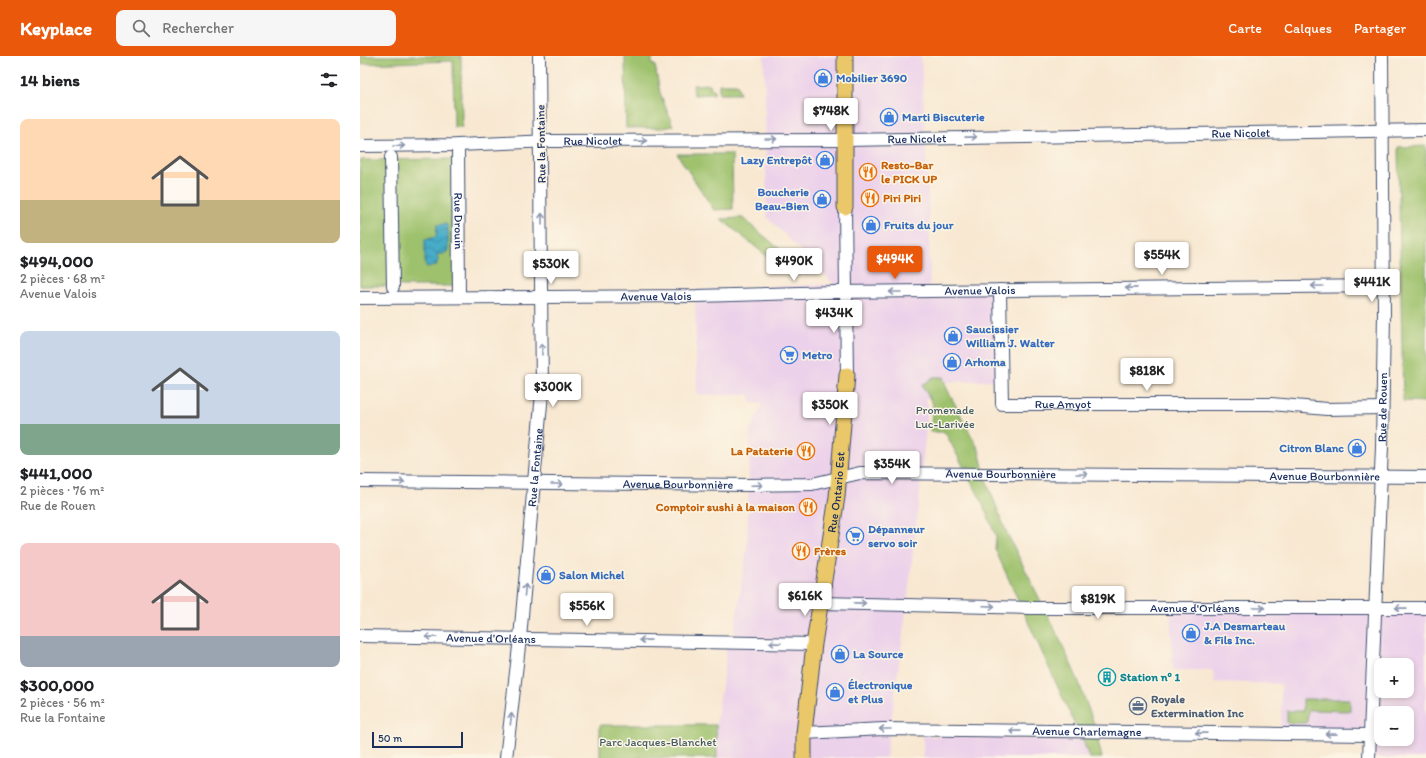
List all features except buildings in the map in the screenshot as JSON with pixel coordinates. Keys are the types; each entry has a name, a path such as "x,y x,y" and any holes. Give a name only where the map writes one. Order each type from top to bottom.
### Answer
{"main road":[{"name":"Rue Ontario Est","path":"845,56 845,207"},
{"name":"Rue Ontario Est","path":"804,758 804,733 814,644 838,477 847,375"}],"street":[{"name":"Rue la Fontaine","path":"506,758 520,638 542,393 543,298 539,56"},
{"name":"Rue de Rouen","path":"1369,758 1381,476 1384,286 1382,56"},
{"name":"Rue Nicolet","path":"360,146 541,142 845,140 1426,130"},
{"name":"Rue Drouin","path":"458,145 459,297"},
{"path":"391,157 393,287"},
{"name":"Rue Ontario Est","path":"845,207 847,375"},
{"name":"Avenue Valois","path":"360,298 543,298 845,292 1384,286"},
{"name":"Rue Amyot","path":"1000,290 1002,404 1271,404 1327,409 1382,408"},
{"name":"Avenue Bourbonnière","path":"360,481 749,486 812,484 857,473 1426,477"},
{"name":"Avenue d'Orléans","path":"820,603 1031,608 1426,608"},
{"name":"Avenue d'Orléans","path":"360,636 814,644"},
{"name":"Avenue Charlemagne","path":"804,733 883,729 1370,735"}],"shaded area":[{"path":"764,56 921,56 929,212 930,292 999,286 997,380 944,382 925,400 928,404 922,473 907,604 886,758 717,758 716,725 726,658 726,641 733,641 747,546 750,432 762,404 750,403 750,395 697,395 695,290 834,284 767,217"},
{"path":"1426,607 1426,758 1369,758 1370,735 1281,733 1281,684 1214,682 1213,670 1173,670 1170,608"},
{"path":"923,736 1083,740 1089,758 923,758"}],"green space":[{"path":"360,56 461,56 462,127 454,127 453,61 360,64"},
{"path":"625,56 652,56 652,65 655,65 660,93 673,126 663,128 626,128"},
{"path":"710,84 711,89 714,89 714,94 694,95 693,85"},
{"path":"719,84 737,84 740,94 719,94"},
{"path":"1426,146 1426,402 1403,401 1398,147"},
{"path":"677,154 732,154 733,209 714,210"},
{"path":"454,159 455,286 360,286 360,160"},
{"path":"743,218 809,273 789,274 721,219"},
{"name":"Promenade Luc-Larivée","path":"935,377 943,377 947,389 979,450 986,480 1006,531 1061,642 1078,680 1094,724 1102,758 1089,758 1083,740 995,549 996,536 980,498 945,432 930,432 933,404 922,385"},
{"path":"1303,699 1350,699 1350,711 1308,710 1307,723 1287,723 1287,711 1303,711"},
{"name":"Parc Jacques-Blanchet","path":"600,725 716,725 717,758 600,758"}],"water":[{"path":"446,224 448,227 448,251 443,254 437,254 438,260 436,266 427,267 425,264 425,240 436,237 437,225"}],"place":[{"name":"Mobilier 3690","path":"823,78"},
{"name":"Marti Biscuterie","path":"889,117"},
{"name":"Lazy Entrepôt","path":"825,160"},
{"name":"Resto-Bar le PICK UP","path":"868,172"},
{"name":"Piri Piri","path":"870,198"},
{"name":"Boucherie Beau-Bien","path":"822,199"},
{"name":"Fruits du jour","path":"871,225"},
{"name":"Saucissier William J. Walter","path":"953,336"},
{"name":"Metro","path":"789,355"},
{"name":"Arhoma","path":"952,362"},
{"name":"Citron Blanc","path":"1357,448"},
{"name":"La Pataterie","path":"806,451"},
{"name":"Comptoir sushi à la maison","path":"808,507"},
{"name":"Dépanneur servo soir","path":"855,536"},
{"name":"Frères","path":"801,551"},
{"name":"Salon Michel","path":"546,575"},
{"name":"J.A Desmarteau & Fils Inc.","path":"1191,633"},
{"name":"La Source","path":"840,654"},
{"name":"Station nº 1","path":"1107,677"},
{"name":"Électronique et Plus","path":"835,692"},
{"name":"Royale Extermination Inc","path":"1138,706"}]}
